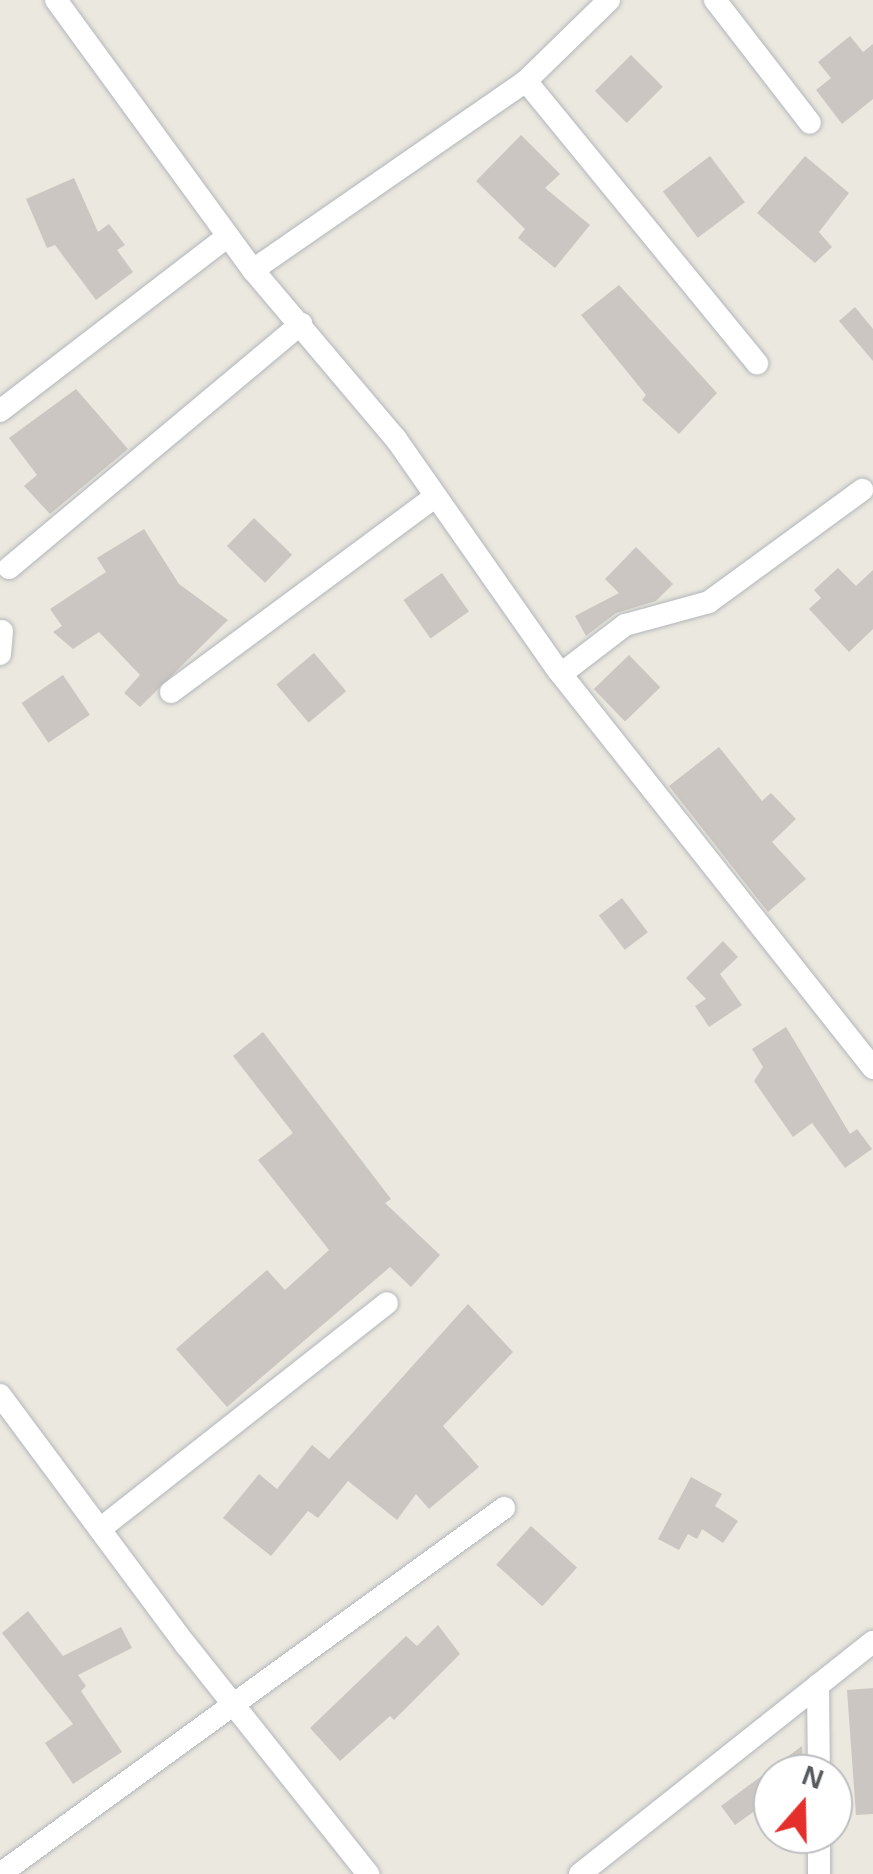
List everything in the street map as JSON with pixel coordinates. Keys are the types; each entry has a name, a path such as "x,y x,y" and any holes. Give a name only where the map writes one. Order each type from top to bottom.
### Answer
{"street":[{"path":"56,0 254,270 396,439 561,674 873,1068"},
{"path":"254,270 526,81 609,0"},
{"path":"714,0 810,123"},
{"path":"526,81 757,363"},
{"path":"0,411 228,236"},
{"path":"8,568 301,324"},
{"path":"561,674 625,626 709,602 862,490"},
{"path":"171,692 434,497"},
{"path":"100,1530 386,1303"},
{"path":"0,1395 231,1702 368,1874"},
{"path":"0,1874 231,1702 504,1508"},
{"path":"580,1874 873,1642"},
{"path":"818,1685 819,1754"}],"building":[{"path":"850,36 863,52 873,44 873,99 842,124 816,90 831,78 818,62"},
{"path":"631,55 663,87 627,123 595,91"},
{"path":"521,135 560,174 545,188 590,225 555,268 518,238 525,229 476,181"},
{"path":"710,156 745,202 698,238 663,192"},
{"path":"805,156 849,193 819,232 832,247 815,263 757,213"},
{"path":"74,178 98,232 109,224 125,245 117,250 133,272 96,300 55,245 47,248 26,199"},
{"path":"619,285 717,393 679,434 642,400 646,395 581,315"},
{"path":"855,307 873,329 873,361 839,321"},
{"path":"76,389 128,449 50,514 24,486 37,475 9,438"},
{"path":"254,518 292,555 265,583 227,546"},
{"path":"144,529 179,584 228,620 140,707 124,693 140,675 99,632 73,649 53,632 62,626 50,609 106,572 97,558"},
{"path":"636,547 673,584 656,601 616,613 586,636 575,616 619,593 605,579"},
{"path":"838,568 856,586 873,570 873,629 849,652 809,609 821,598 814,590"},
{"path":"442,573 469,612 430,638 403,600"},
{"path":"314,653 346,691 309,723 276,684"},
{"path":"629,655 660,687 625,721 594,689"},
{"path":"63,675 90,715 48,743 22,703"},
{"path":"719,747 762,801 771,793 796,819 772,842 806,879 768,912 669,786"},
{"path":"622,898 648,932 625,950 599,915"},
{"path":"723,941 738,957 720,974 742,1005 709,1027 695,1006 706,999 686,978"},
{"path":"786,1027 850,1134 857,1129 872,1149 845,1168 812,1123 793,1137 754,1081 763,1067 752,1049"},
{"path":"263,1032 391,1199 385,1203 440,1255 411,1287 390,1267 227,1407 176,1349 267,1270 285,1290 329,1250 258,1160 293,1133 233,1056"},
{"path":"468,1304 513,1352 443,1426 479,1467 429,1509 416,1494 397,1520 348,1481 318,1518 308,1511 271,1556 223,1518 259,1474 277,1489 312,1445 329,1459"},
{"path":"691,1477 722,1494 715,1506 738,1521 723,1543 702,1529 697,1539 688,1534 679,1550 658,1539"},
{"path":"531,1526 577,1567 542,1606 496,1565"},
{"path":"28,1611 63,1656 121,1627 132,1648 78,1675 86,1686 81,1691 122,1752 73,1784 45,1743 73,1724 2,1633"},
{"path":"438,1625 460,1654 394,1720 390,1716 340,1761 310,1728 406,1636 417,1646"},
{"path":"873,1688 873,1814 856,1815 847,1690"},
{"path":"753,1782 753,1812 735,1825 721,1806"}]}
